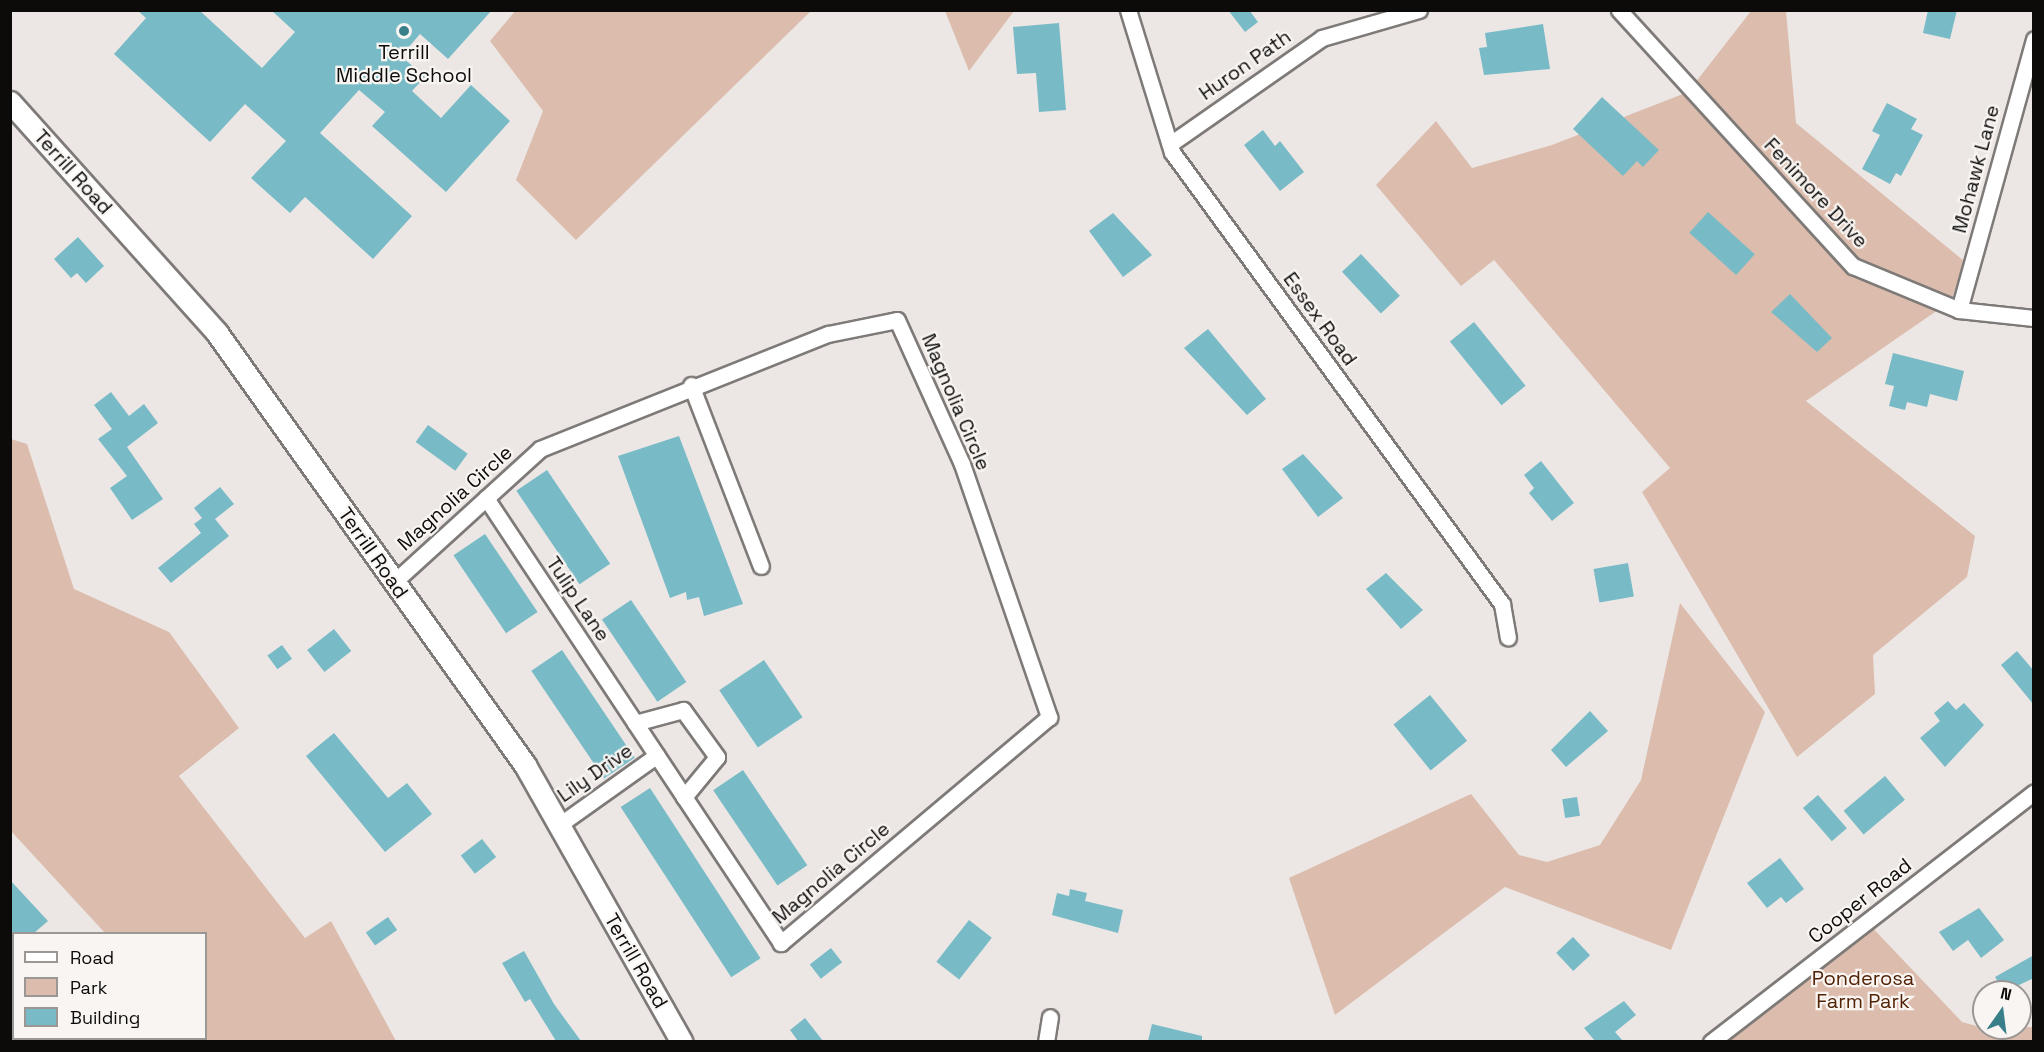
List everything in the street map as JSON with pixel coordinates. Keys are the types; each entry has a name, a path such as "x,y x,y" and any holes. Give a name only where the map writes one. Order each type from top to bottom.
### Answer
{"street":[{"name":"Essex Road","path":"1128,10 1170,144 1502,604 1508,637"},
{"name":"Huron Path","path":"1170,144 1322,38 1419,10"},
{"name":"Fenimore Drive","path":"1619,10 1853,266 1959,310 2034,318"},
{"name":"Mohawk Lane","path":"1959,310 2034,39"},
{"name":"Terrill Road","path":"10,102 218,333 525,765 682,1041"},
{"name":"Magnolia Circle","path":"394,582 540,449 691,385 828,334 897,320 962,464 1049,717 781,943"},
{"path":"691,385 761,566"},
{"name":"Tulip Lane","path":"486,498 781,943"},
{"path":"635,723 683,710 717,758 684,797"},
{"name":"Lily Drive","path":"559,825 657,755"},
{"name":"Cooper Road","path":"1711,1041 2034,792"},
{"path":"1046,1041 1050,1017"}],"green space":[{"path":"516,10 811,11 576,240 516,180 543,111 490,41"},
{"path":"945,11 1014,11 969,71"},
{"path":"1751,11 1786,11 1796,123 1964,261 1951,301 1806,401 1975,536 1967,577 1873,655 1875,694 1797,757 1642,492 1670,468 1494,260 1461,286 1376,185 1436,121 1472,168 1552,145 1688,92"},
{"path":"11,439 27,444 74,589 169,632 239,728 179,776 305,938 331,921 396,1041 206,1041 207,932 104,932 11,831"},
{"path":"1680,603 1765,712 1671,950 1505,887 1335,1015 1289,878 1471,794 1519,855 1547,862 1600,845 1641,780"},
{"name":"Ponderosa Farm Park","path":"1867,922 1962,1022 1972,1025 1972,1040 2032,1040 2032,1027 2034,1027 2033,1042 1716,1042"}],"building":[{"path":"137,10 199,10 262,68 295,32 271,10 492,10 448,59 420,34 401,56 425,77 412,91 441,118 471,85 510,121 446,192 372,126 385,112 359,90 320,133 412,216 373,259 305,197 290,213 251,178 286,141 245,104 210,142 114,54 146,18"},
{"path":"1228,10 1249,10 1258,22 1245,32"},
{"path":"1928,10 1957,10 1950,39 1923,33"},
{"path":"1059,23 1066,110 1039,112 1036,73 1017,74 1013,27"},
{"path":"1543,24 1550,69 1484,75 1479,48 1487,47 1485,33"},
{"path":"1602,97 1659,150 1643,167 1637,161 1623,176 1573,129"},
{"path":"1887,103 1917,119 1911,129 1923,135 1901,176 1896,173 1890,184 1862,169 1880,135 1872,131"},
{"path":"1263,130 1275,146 1280,141 1304,172 1280,191 1244,145"},
{"path":"1708,212 1755,254 1736,275 1689,233"},
{"path":"1113,213 1152,255 1123,277 1089,231"},
{"path":"78,237 104,266 86,283 77,273 71,278 54,259"},
{"path":"1361,254 1400,296 1381,313 1342,272"},
{"path":"1790,294 1832,338 1817,352 1771,312"},
{"path":"1474,322 1526,386 1502,405 1450,342"},
{"path":"1208,329 1266,399 1247,415 1184,348"},
{"path":"1893,353 1964,371 1957,401 1930,394 1927,407 1907,402 1905,410 1889,406 1894,386 1885,384"},
{"path":"111,392 129,416 144,404 158,423 127,447 163,499 132,520 110,488 127,476 98,439 112,429 94,405"},
{"path":"428,425 468,454 455,471 416,442"},
{"path":"679,436 743,604 704,616 699,597 687,600 686,592 670,598 618,456"},
{"path":"1303,454 1343,498 1318,517 1282,469"},
{"path":"1541,461 1574,503 1552,521 1529,493 1534,488 1524,475"},
{"path":"547,470 610,564 580,584 516,491"},
{"path":"220,487 234,504 215,519 229,536 171,583 158,568 201,533 194,524 202,518 194,508"},
{"path":"485,534 538,612 506,633 453,555"},
{"path":"1628,563 1634,596 1599,603 1594,569"},
{"path":"1386,573 1423,610 1401,629 1366,589"},
{"path":"631,600 686,682 657,702 602,620"},
{"path":"334,629 351,651 324,672 307,650"},
{"path":"282,645 292,659 277,669 267,656"},
{"path":"562,650 635,758 604,778 531,671"},
{"path":"2017,651 2034,671 2034,705 2001,665"},
{"path":"764,660 803,717 758,747 719,690"},
{"path":"1430,695 1467,741 1431,770 1393,725"},
{"path":"1948,701 1956,710 1964,703 1984,725 1945,767 1920,738 1940,721 1934,713"},
{"path":"1590,711 1608,731 1566,767 1551,750"},
{"path":"334,733 388,798 407,783 432,814 385,852 306,756"},
{"path":"743,770 807,865 777,885 713,790"},
{"path":"1885,776 1905,800 1864,834 1844,811"},
{"path":"650,788 761,958 731,977 621,807"},
{"path":"1818,795 1847,828 1832,841 1803,808"},
{"path":"1577,797 1580,816 1565,818 1562,799"},
{"path":"482,839 496,857 475,874 461,856"},
{"path":"1780,858 1804,889 1786,903 1781,897 1767,908 1747,883"},
{"path":"10,880 48,921 35,932 10,933"},
{"path":"1070,889 1087,893 1085,901 1123,910 1118,933 1052,915 1057,893 1069,896"},
{"path":"1979,908 2004,940 1981,958 1968,940 1953,951 1939,932"},
{"path":"388,917 397,930 375,946 366,932"},
{"path":"969,920 992,938 959,980 936,962"},
{"path":"1573,937 1590,955 1573,971 1556,953"},
{"path":"831,948 842,962 821,979 810,965"},
{"path":"524,951 554,1004 581,1041 556,1041 530,999 525,1002 502,963"},
{"path":"2034,955 2034,978 1997,980 1995,977"},
{"path":"1624,1001 1636,1015 1615,1032 1623,1041 1595,1041 1584,1028"},
{"path":"805,1018 823,1041 798,1041 790,1030"},
{"path":"1152,1024 1202,1036 1202,1041 1148,1041"}],"place":[{"name":"Terrill Middle School","path":"404,31"}]}
